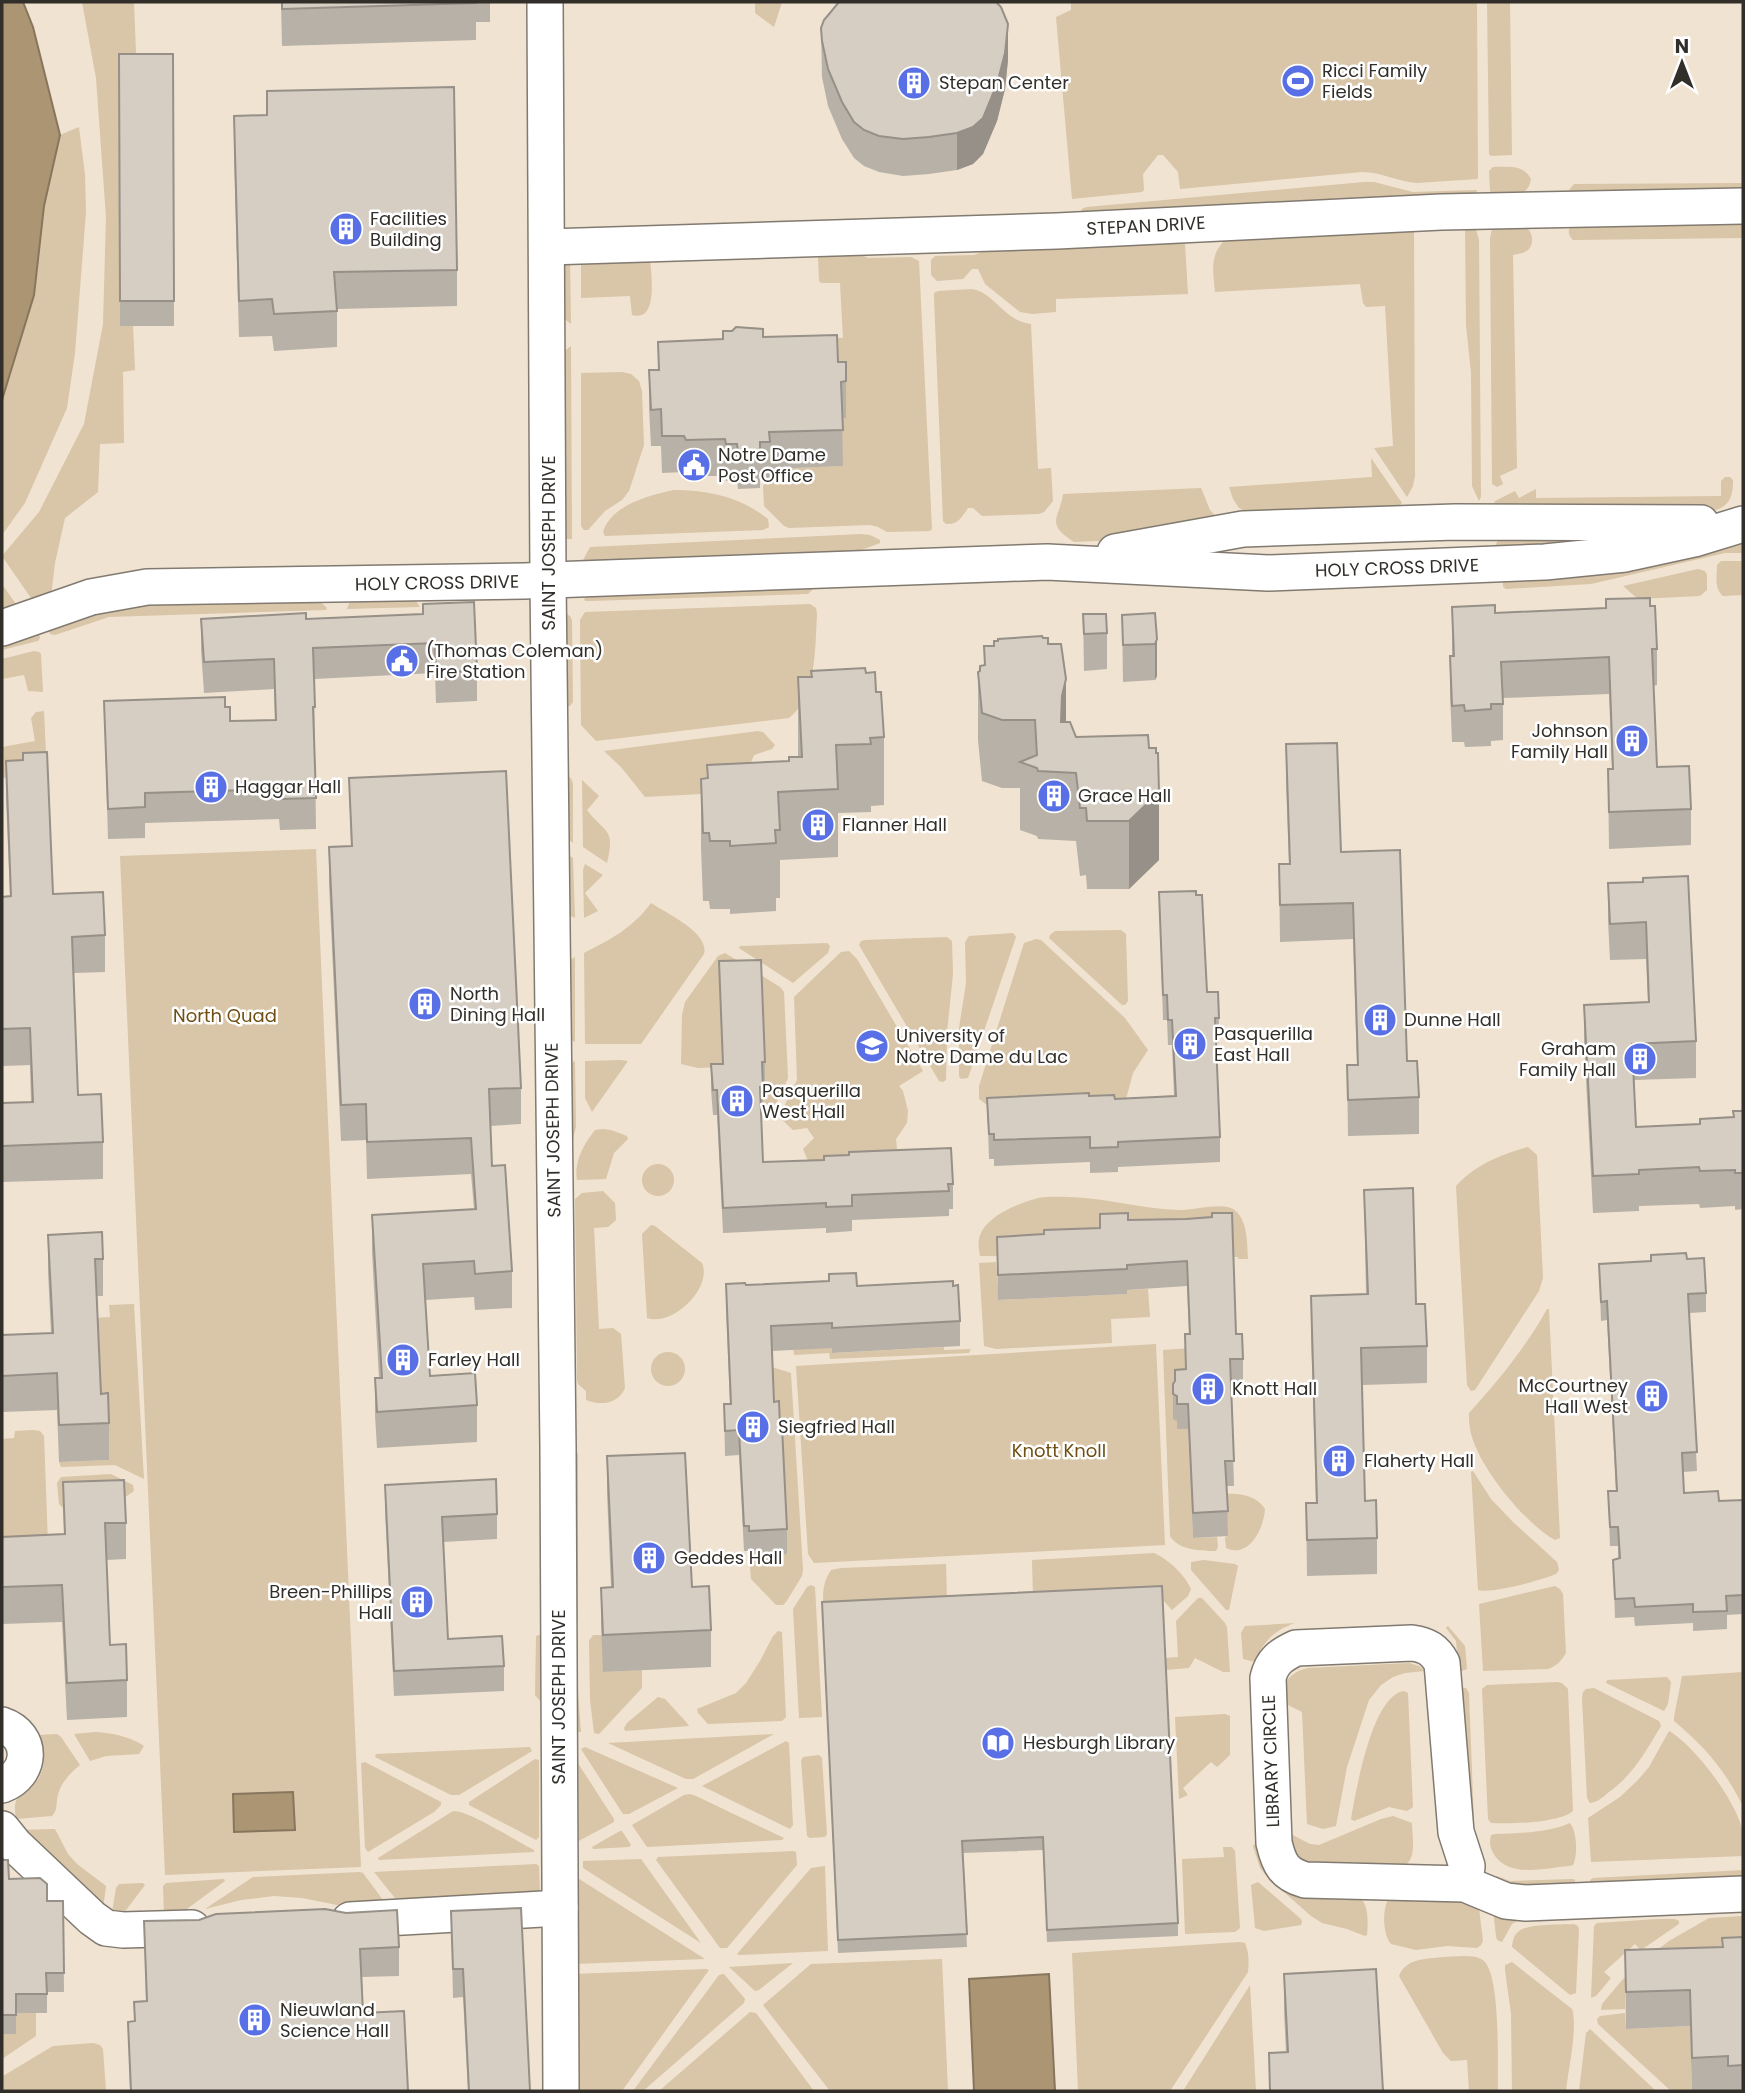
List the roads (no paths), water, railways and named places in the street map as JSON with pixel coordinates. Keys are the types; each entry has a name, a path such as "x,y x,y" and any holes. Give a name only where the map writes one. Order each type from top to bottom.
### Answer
{"street":[{"name":"SAINT JOSEPH DRIVE","path":"545,2 561,2091"},
{"name":"STEPAN DRIVE","path":"548,247 1057,231 1441,212 1743,206"},
{"name":"HOLY CROSS DRIVE","path":"2,628 91,597 147,587 548,580 1047,562 1243,528 1455,522 1743,523"},
{"name":"LIBRARY CIRCLE","path":"1465,1884 1467,1866 1456,1832 1442,1663 1437,1653 1428,1647 1412,1643 1296,1648 1275,1661 1268,1678 1274,1843 1277,1856 1287,1873 1305,1880 1465,1884 1506,1901 1526,1903 1743,1894"},
{"path":"2,1725 14,1731 20,1738 26,1756 19,1774 2,1785"},
{"path":"2,1829 15,1845 92,1919 106,1927 123,1930 198,1928 218,1921"},
{"path":"322,1917 345,1921 560,1908"}],"place":[{"name":"Ricci Family Fields","path":"1298,81"},
{"name":"Stepan Center","path":"914,83"},
{"name":"Facilities Building","path":"346,229"},
{"name":"Notre Dame Post Office","path":"694,465"},
{"name":"(Thomas Coleman) Fire Station","path":"402,661"},
{"name":"Johnson Family Hall","path":"1632,741"},
{"name":"Haggar Hall","path":"211,787"},
{"name":"Grace Hall","path":"1054,796"},
{"name":"Flanner Hall","path":"818,825"},
{"name":"North Dining Hall","path":"425,1004"},
{"name":"Dunne Hall","path":"1380,1020"},
{"name":"Pasquerilla East Hall","path":"1190,1044"},
{"name":"University of Notre Dame du Lac","path":"872,1046"},
{"name":"Graham Family Hall","path":"1640,1059"},
{"name":"Pasquerilla West Hall","path":"737,1101"},
{"name":"Farley Hall","path":"403,1360"},
{"name":"Knott Hall","path":"1208,1389"},
{"name":"McCourtney Hall West","path":"1652,1396"},
{"name":"Siegfried Hall","path":"753,1427"},
{"name":"Flaherty Hall","path":"1339,1461"},
{"name":"Geddes Hall","path":"649,1558"},
{"name":"Breen-Phillips Hall","path":"417,1602"},
{"name":"Hesburgh Library","path":"998,1743"},
{"name":"Nieuwland Science Hall","path":"255,2020"}],"park label":[{"name":"North Quad","path":"225,1016"},
{"name":"Knott Knoll","path":"1059,1451"}]}
